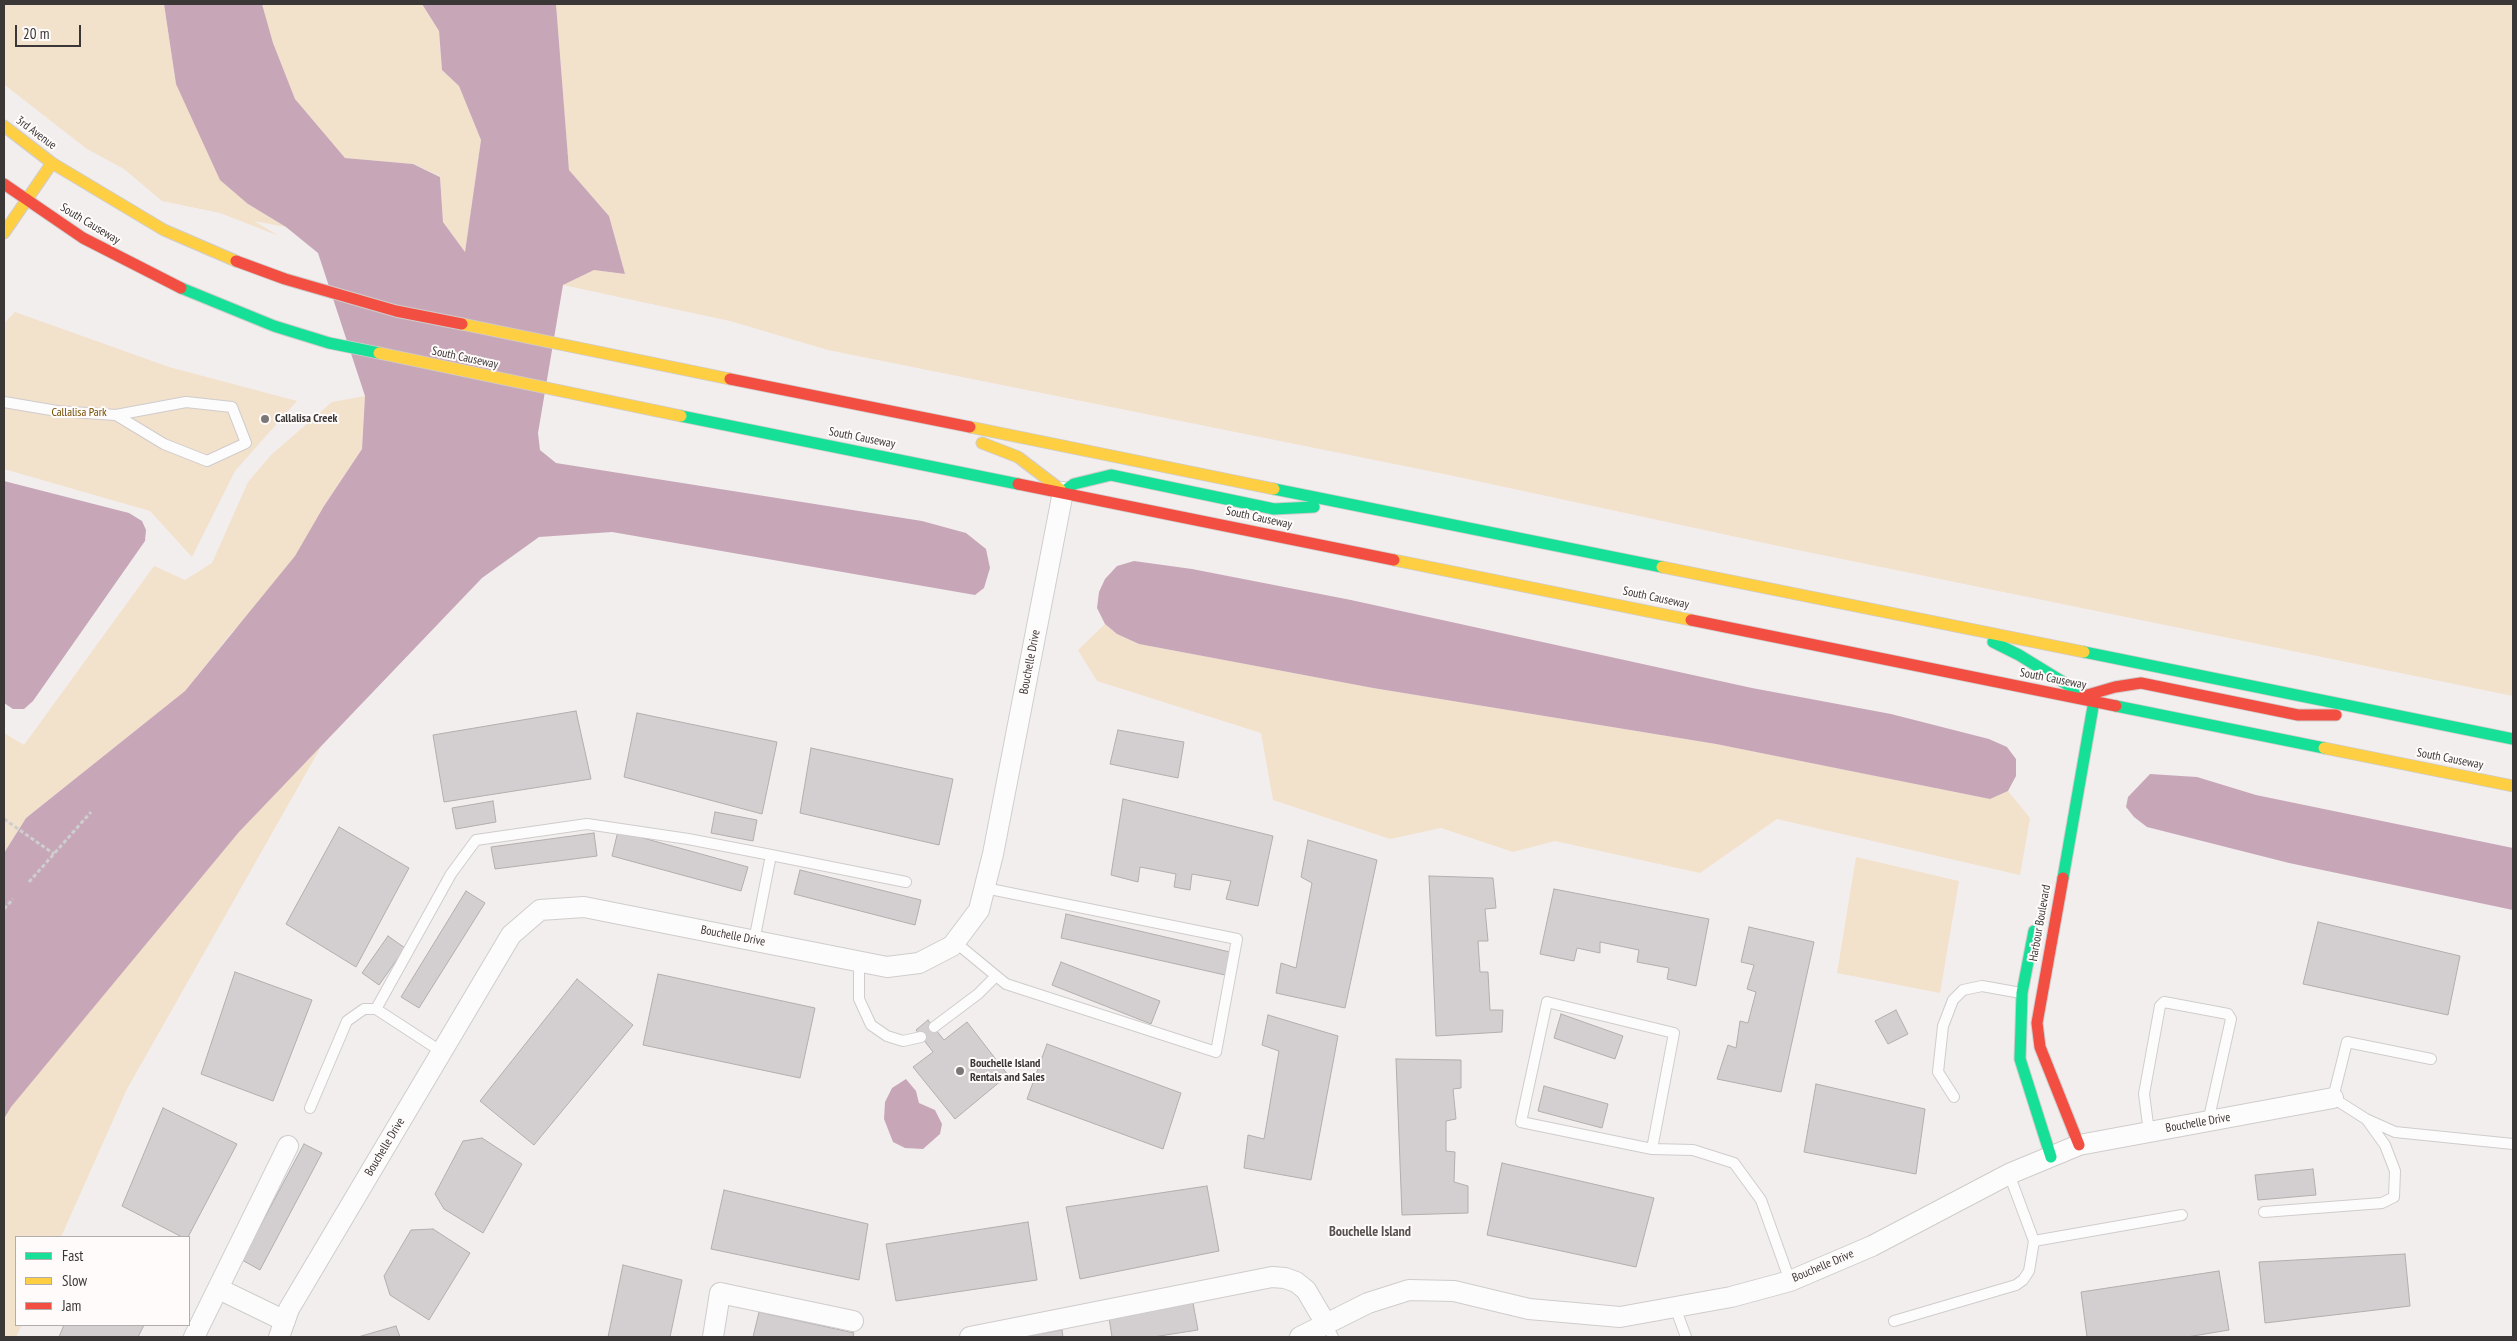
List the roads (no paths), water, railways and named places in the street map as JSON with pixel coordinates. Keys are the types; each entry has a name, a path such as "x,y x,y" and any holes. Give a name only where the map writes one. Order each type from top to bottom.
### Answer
{"main road":[{"name":"3rd Avenue","path":"4,126 52,163"},
{"path":"4,233 52,163 164,230 222,256 285,280 396,311 2513,739"},
{"path":"4,184 26,200"},
{"name":"South Causeway","path":"26,200 83,238 146,272 210,301 274,326 330,343 2084,701 2513,786"},
{"path":"901,413 1018,457 1063,492 1074,484 1111,475 1274,509 1358,505"},
{"path":"1963,627 2019,656 2084,701 2115,687 2141,683 2298,715 2387,714"},
{"name":"Harbour Boulevard","path":"2079,1145 2040,1047 2038,1023 2084,701"},
{"path":"2037,917 2022,993 2020,1059 2051,1157"}],"street":[{"name":"Bouchelle Drive","path":"282,1329 289,1309 511,935 540,910 584,907 887,967 919,963 952,946 956,942 979,910 985,888 1063,492"},
{"name":"Bouchelle Drive","path":"1300,1337 1330,1330 1368,1302 1410,1290 1454,1290 1529,1308 1620,1317 1731,1296 1790,1280 1872,1246 2008,1174 2079,1145 2333,1098"},
{"path":"194,1337 288,1146"},
{"path":"970,1337 1272,1277 1285,1278 1296,1282 1306,1290 1330,1330"},
{"path":"219,1289 282,1329"},
{"path":"713,1337 720,1293 853,1321"}],"lane":[{"path":"4,402 57,411 116,416 186,402 232,407 246,443 207,461 164,444 116,416"},
{"path":"376,1008 451,874 476,840 587,824 688,839 906,882"},
{"path":"754,941 771,855"},
{"path":"956,942 1006,984 1216,1052 1237,938 985,888"},
{"path":"859,962 859,999 871,1025 887,1036 903,1041 921,1037"},
{"path":"934,1027 978,994 996,976"},
{"path":"1954,1097 1938,1072 1943,1026 1953,1000 1963,990 1982,986 2042,996"},
{"path":"1652,1149 1674,1033 1547,1002 1521,1122 1652,1149 1693,1150 1734,1163 1761,1200 1790,1280"},
{"path":"2149,1132 2144,1094 2160,1006 2164,1002 2228,1014 2231,1019 2208,1122"},
{"path":"310,1108 347,1021 364,1009 376,1008 442,1052"},
{"path":"2431,1059 2347,1042 2333,1098 2366,1119 2395,1132 2513,1144"},
{"path":"2264,1212 2382,1203 2394,1197 2395,1171 2385,1145 2366,1119"},
{"path":"1894,1321 2016,1285 2023,1280 2028,1271 2034,1241 2008,1174"},
{"path":"2034,1241 2182,1215"},
{"path":"1675,1307 1686,1337"}],"place":[{"name":"Callalisa Creek","path":"265,419"},
{"name":"Bouchelle Island Rentals and Sales","path":"960,1071"}],"district":[{"name":"Bouchelle Island","path":"1370,1232"}],"park label":[{"name":"Callalisa Park","path":"79,413"}]}
